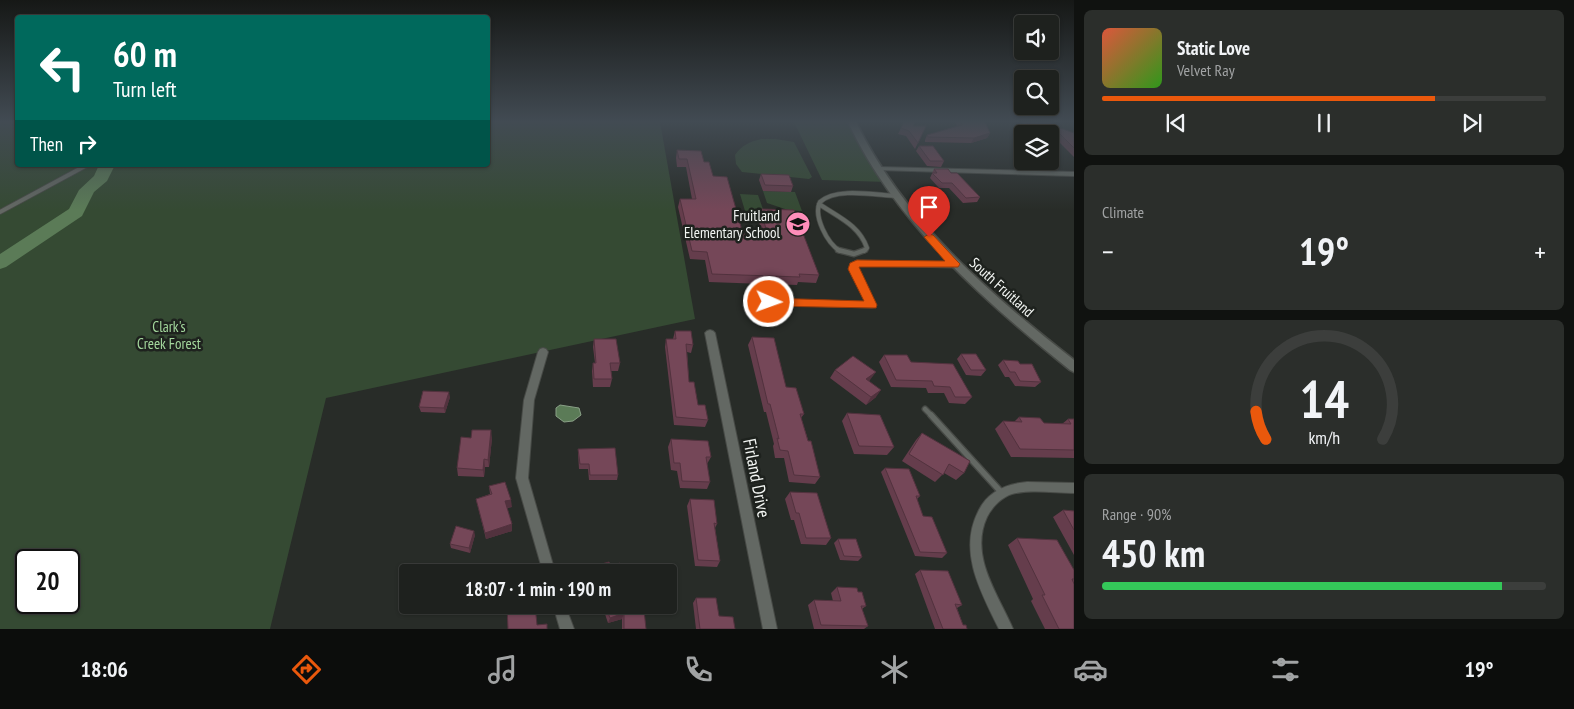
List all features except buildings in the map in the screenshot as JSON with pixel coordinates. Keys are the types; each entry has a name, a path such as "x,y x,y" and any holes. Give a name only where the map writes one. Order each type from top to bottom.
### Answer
{"street":[{"name":"South Fruitland","path":"869,151 922,229 954,264 997,305 1074,367"},
{"path":"880,169 1074,174"},
{"name":"Firland Drive","path":"710,333 770,629"},
{"path":"542,352 529,400 522,478 547,564"},
{"path":"1006,629 983,579 976,554 975,537 980,517 990,502 1001,492 1028,486 1074,488"},
{"path":"562,614 567,629"}],"lane":[{"path":"0,212 84,167"},
{"path":"819,204 855,226 866,243 867,248 854,254 846,253 832,246 816,210 819,204 830,196 898,196"},
{"path":"752,302 872,305 854,269 854,265 857,263 954,264"},
{"path":"925,409 1001,492"}],"green space":[{"name":"Clark's Creek Forest","path":"0,151 15,151 15,167 490,167 490,151 665,151 695,319 326,398 270,629 0,629"},
{"path":"738,151 799,151 812,177 809,179 742,172 736,164 735,155"},
{"path":"808,151 872,151 888,182 822,180"},
{"path":"763,191 795,192 802,211 788,210 767,203"},
{"path":"740,194 758,195 764,212 745,211"}],"shaded area":[{"path":"560,405 579,408 581,415 573,421 564,422 556,416 556,408"}],"waterway":[{"path":"0,263 76,212 87,190 101,178 106,167"}],"place":[{"name":"Fruitland Elementary School","path":"798,224"}],"route":[{"path":"769,302 872,305 854,269 854,265 857,263 954,264 929,237"}]}
